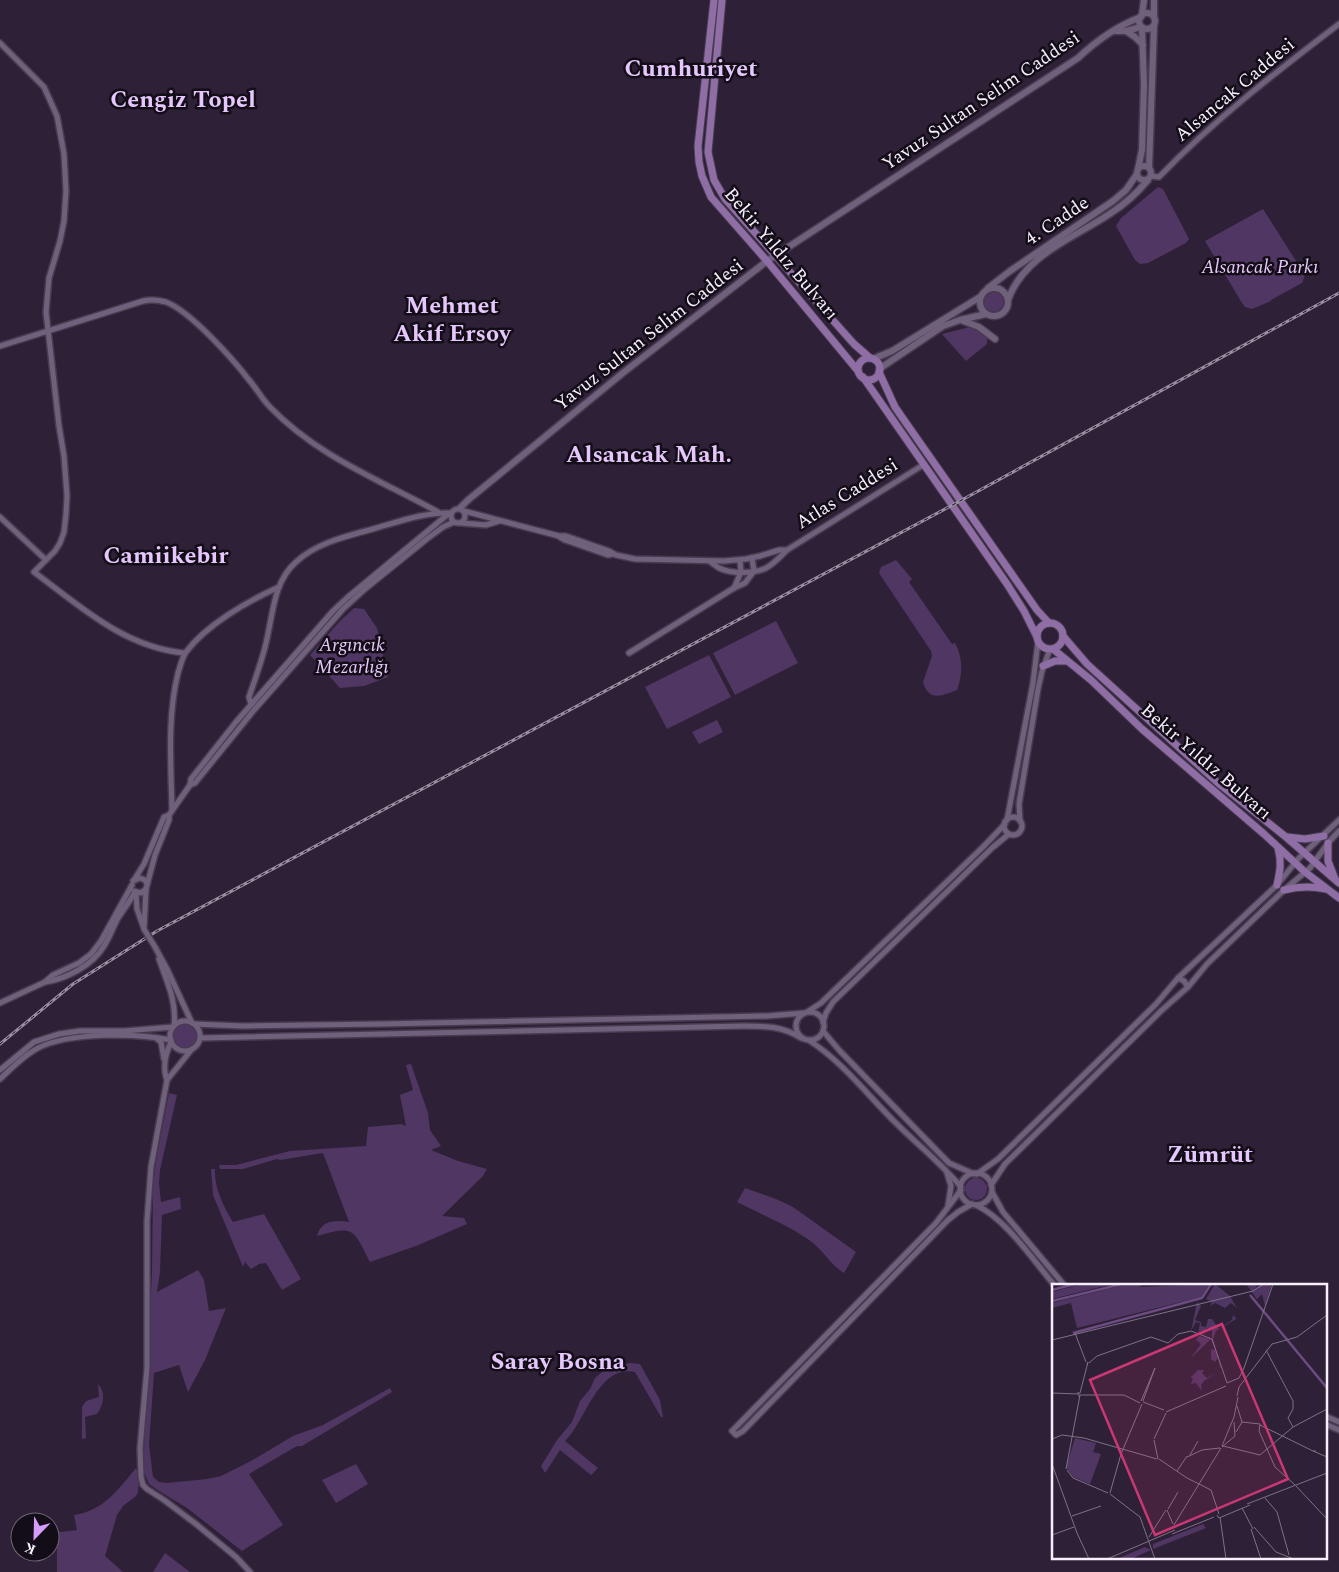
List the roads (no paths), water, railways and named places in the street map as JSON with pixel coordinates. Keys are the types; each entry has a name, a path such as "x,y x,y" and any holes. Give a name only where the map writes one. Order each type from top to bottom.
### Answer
{"main road":[{"name":"Bekir Yıldız Bulvarı","path":"714,0 698,154 700,169 706,187 715,202 861,374 1007,584 1024,611 1037,639"},
{"name":"Bekir Yıldız Bulvarı","path":"722,0 708,152 710,168 716,186 724,199 774,256 854,344 871,358"},
{"path":"1142,27 1139,23 1144,0"},
{"path":"1149,168 1144,166 1138,171 1138,177 1142,180 1149,178 1152,173 1149,168 1155,22 1154,0"},
{"path":"1141,16 1148,13 1154,17"},
{"name":"Yavuz Sultan Selim Caddesi","path":"462,510 468,500 624,372 767,261 1078,58 1095,42 1116,31 1125,23 1141,16"},
{"path":"1116,31 1126,31 1142,27 1149,29 1154,26"},
{"name":"4. Cadde","path":"988,288 1010,270 1112,201 1126,190 1138,171 1143,142 1142,27"},
{"path":"1126,31 1143,45"},
{"name":"4. Cadde","path":"1008,300 1017,280 1031,264 1112,213 1134,195 1149,178"},
{"path":"980,298 892,352 865,359 858,366 861,374 868,379 873,379 879,371 943,326 986,314 996,316 1002,314 1008,300 1006,294 1001,289 988,288 983,292 980,298 980,307 986,314"},
{"path":"960,320 979,327 995,339"},
{"path":"871,358 877,362 895,407 904,420 1037,610 1049,623 1060,628 1062,636 1060,644 1051,649 1044,648 1037,639 1041,626 1049,623"},
{"name":"Bekir Yıldız Bulvarı","path":"1062,636 1095,671 1134,704 1218,782 1337,881"},
{"name":"Bekir Yıldız Bulvarı","path":"1051,649 1091,680 1142,729 1305,872 1339,898"},
{"path":"1043,666 1056,661 1068,661"},
{"path":"1286,837 1326,839 1328,861 1337,881"},
{"path":"1277,846 1282,867 1277,885"},
{"path":"1284,890 1305,886 1329,889"}],"street":[{"name":"Alsancak Caddesi","path":"1149,178 1159,177 1215,122 1339,24"},
{"path":"0,43 44,87 55,109 64,154 65,207 60,241 48,286 46,312 64,456 67,505 62,540 55,551 34,572 112,629 142,644 160,650 184,654"},
{"path":"0,346 143,301 157,300 170,304 213,339 238,366 269,406 308,440 336,459 438,512"},
{"name":"Atlas Caddesi","path":"743,572 770,566 787,550 923,465"},
{"path":"0,1003 79,963 94,951 144,864 164,817 170,813 190,784 191,779 252,704 348,596 447,515 455,509 462,510 465,519 443,527 428,538 343,609 254,710 195,783 190,784"},
{"name":"Atlas Caddesi","path":"462,510 559,536 566,536 613,554 634,559 746,559 779,550 787,550"},
{"path":"252,704 249,698 266,644 270,618 279,587 296,561 322,546 342,538 420,516 438,512 451,513"},
{"path":"451,513 451,519 457,522 486,525 500,521"},
{"path":"0,518 46,560"},
{"path":"630,653 747,581 754,571 746,559"},
{"path":"734,588 743,572 746,559"},
{"path":"709,560 719,568 743,572"},
{"path":"144,929 147,886 155,855 169,820 171,714 184,654 200,636 228,615 248,602 279,587"},
{"path":"1037,639 1033,683 1006,822 1005,830 1009,834 1014,835 1020,832 1022,827 1019,804 1040,676 1051,649"},
{"path":"801,1038 796,1031 797,1019 821,1003 847,979 983,847 1006,822 1014,818 1020,821"},
{"path":"1339,820 1326,839 1310,868 1284,890 1207,964 1181,994 1155,1016 1005,1164 992,1185 990,1198 985,1202 958,1212 948,1220 743,1431 736,1435 732,1432 936,1223 961,1189 965,1179 998,1159 1156,1004 1178,978 1277,885 1305,853 1326,839 1339,831"},
{"path":"810,1041 818,1038 823,1031 826,1013 833,1002 992,848 1009,834"},
{"path":"133,882 140,878 144,880 147,886"},
{"path":"133,882 138,913 144,929 164,962 193,1024 199,1030 200,1038 197,1045 167,1080"},
{"path":"136,892 143,892 147,886"},
{"path":"44,982 54,980 76,970 94,959 104,947 136,892"},
{"path":"125,909 132,909 138,913"},
{"path":"155,947 173,997 175,1009 173,1027 170,1033 171,1041 165,1061"},
{"path":"1178,978 1184,981 1188,987"},
{"path":"1172,984 1181,994"},
{"path":"0,1070 29,1046 39,1040 52,1036 80,1031 124,1031 173,1027 183,1021 193,1024 243,1026 767,1016 813,1012 823,1022"},
{"path":"200,1038 744,1026 779,1028 790,1031 810,1041 827,1053 850,1075 898,1125 946,1170 961,1189 964,1200 990,1212 1002,1223 1053,1284"},
{"path":"823,1031 838,1050 949,1162 986,1177 992,1185"},
{"path":"0,1079 32,1051 52,1042 69,1038 84,1036 156,1037 171,1041 180,1050 192,1049"},
{"path":"156,1037 160,1042 165,1061 167,1080 151,1167 147,1221 147,1368 140,1448 141,1480 147,1489 196,1524 236,1557 250,1572"},
{"path":"946,1170 951,1186 948,1208"},
{"path":"992,1192 1003,1212 1063,1284"},
{"path":"1326,1416 1339,1422"},
{"path":"1326,1424 1339,1430"}],"railway":[{"path":"0,1044 73,984 157,931 960,501 1339,293"}],"district":[{"name":"Cumhuriyet","path":"691,69"},
{"name":"Cengiz Topel","path":"183,100"},
{"name":"Mehmet Akif Ersoy","path":"452,320"},
{"name":"Alsancak Mah.","path":"649,455"},
{"name":"Camiikebir","path":"166,556"},
{"name":"Zümrüt","path":"1210,1155"},
{"name":"Saray Bosna","path":"558,1362"}],"park label":[{"name":"Alsancak Parkı","path":"1260,267"},
{"name":"Argıncık Mezarlığı","path":"352,656"}]}
